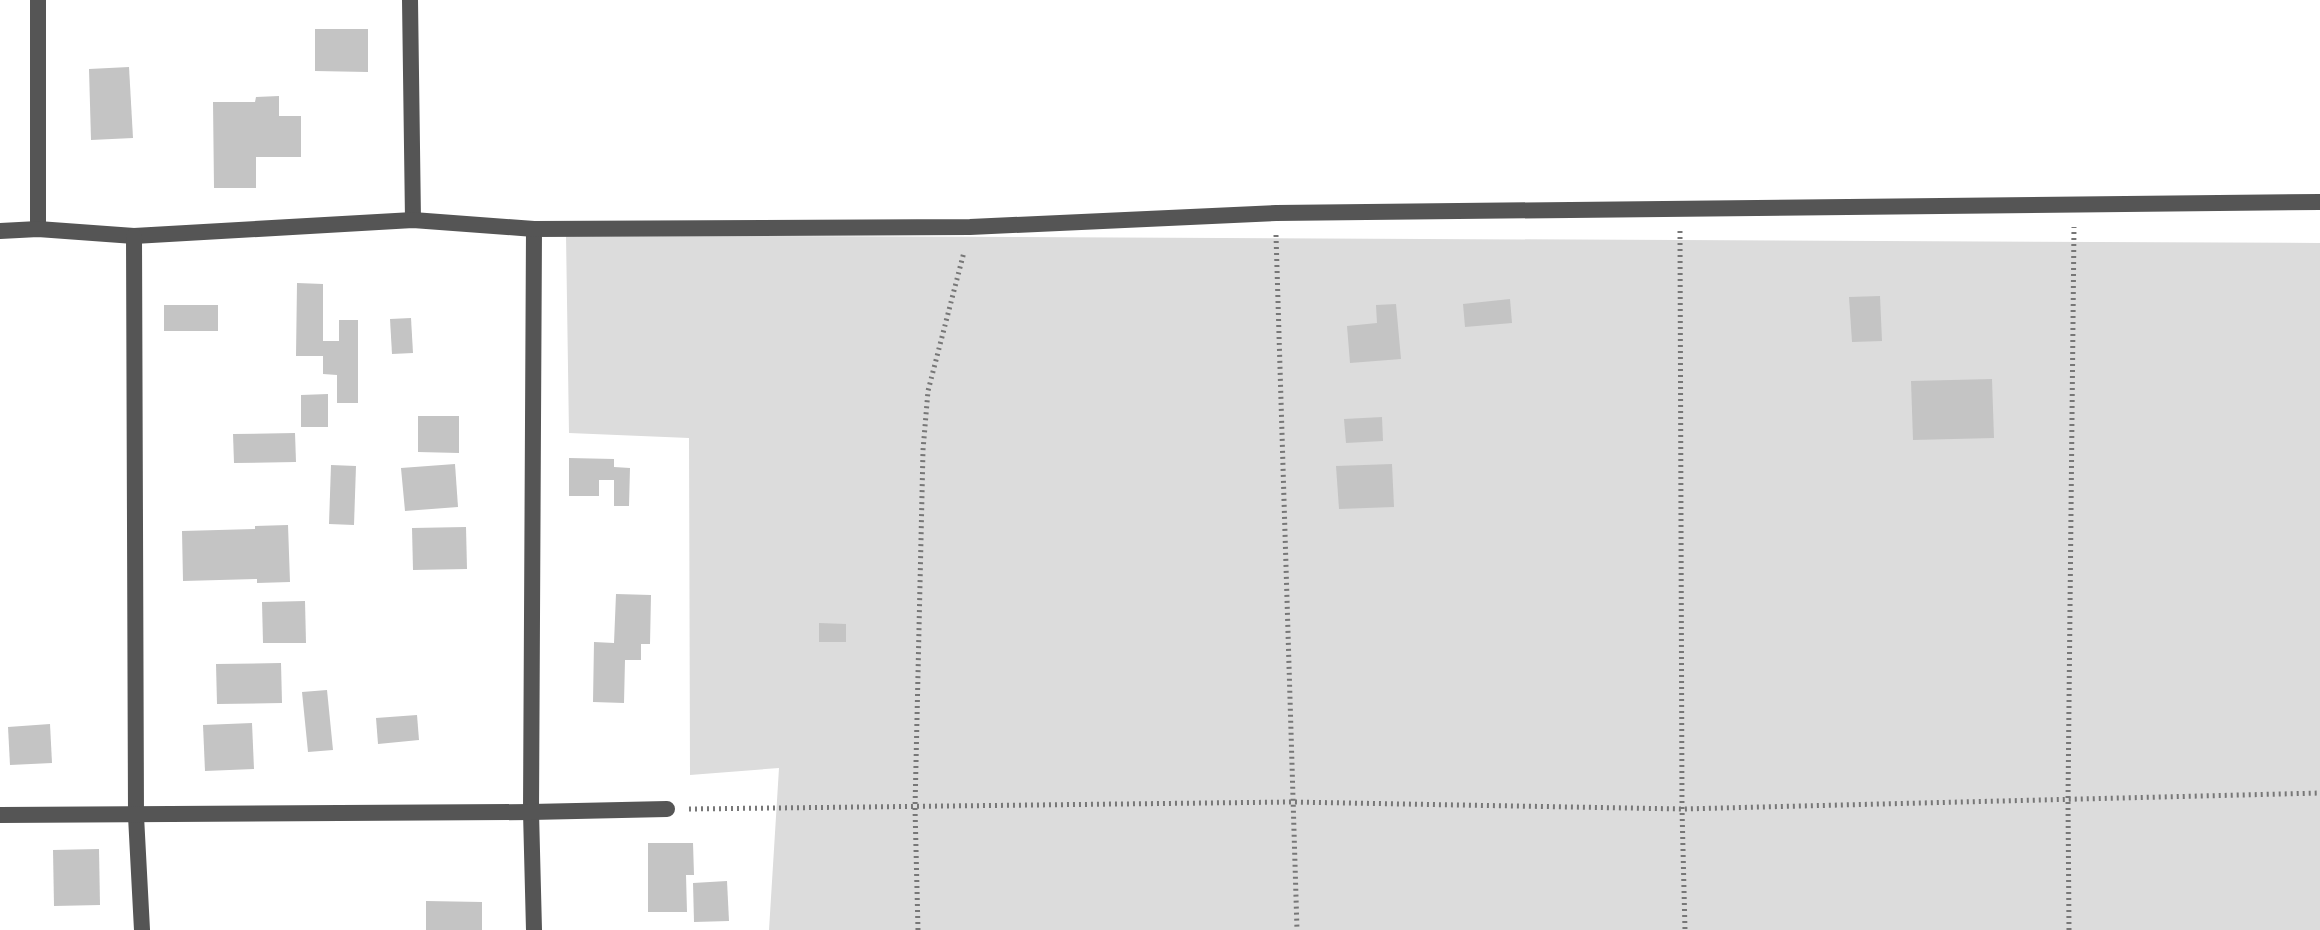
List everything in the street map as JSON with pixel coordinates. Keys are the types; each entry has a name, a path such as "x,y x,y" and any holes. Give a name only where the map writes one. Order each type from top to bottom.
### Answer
{"street":[{"path":"38,0 38,229"},
{"path":"410,0 413,220"},
{"path":"0,231 38,229 134,236 413,220 534,229 970,227 1276,213 2320,202"},
{"path":"534,229 531,812 534,930"},
{"path":"134,236 136,816 142,930"},
{"path":"0,815 667,809"}],"path":[{"path":"2069,930 2075,205"},
{"path":"1680,209 1685,930"},
{"path":"1276,213 1297,930"},
{"path":"918,930 915,808 924,435 928,391 970,227"},
{"path":"667,809 1292,802 1682,809 2320,793"}],"shaded area":[{"path":"566,235 2320,243 2320,930 769,930 779,768 690,775 689,438 569,433"}],"building":[{"path":"315,29 368,29 368,72 315,71"},
{"path":"129,67 133,138 91,140 89,69"},
{"path":"279,96 279,116 301,116 301,157 256,157 256,188 214,188 213,102 255,102 256,97"},
{"path":"297,283 323,284 323,341 339,341 339,320 358,320 358,403 337,403 337,375 323,374 323,356 296,356"},
{"path":"1880,296 1882,341 1852,342 1849,297"},
{"path":"1510,299 1512,323 1465,327 1463,304"},
{"path":"1396,304 1401,359 1350,363 1347,326 1377,323 1376,305"},
{"path":"164,305 218,305 218,331 164,331"},
{"path":"411,318 413,353 392,354 390,319"},
{"path":"1992,379 1994,438 1913,440 1911,381"},
{"path":"328,394 328,427 301,427 301,395"},
{"path":"418,416 459,416 459,453 418,452"},
{"path":"1382,417 1383,441 1346,443 1344,419"},
{"path":"295,433 296,462 234,463 233,434"},
{"path":"569,458 614,459 614,467 630,468 629,506 614,506 614,480 599,480 599,496 569,496"},
{"path":"455,464 458,507 405,511 401,468"},
{"path":"1392,464 1394,507 1339,509 1336,466"},
{"path":"331,465 356,466 354,525 329,524"},
{"path":"288,525 290,582 257,583 257,579 183,581 182,531"},
{"path":"466,527 467,569 413,570 412,528"},
{"path":"616,594 651,595 650,644 641,644 641,660 625,660 624,703 593,702 594,642 614,643"},
{"path":"305,601 306,643 263,643 262,602"},
{"path":"819,623 846,624 846,642 819,642"},
{"path":"281,663 282,703 217,704 216,664"},
{"path":"327,690 333,750 308,752 302,692"},
{"path":"417,715 419,740 378,744 376,718"},
{"path":"252,723 254,769 205,771 203,725"},
{"path":"50,724 52,763 10,765 8,727"},
{"path":"648,843 693,843 694,875 686,875 687,912 648,912"},
{"path":"99,849 100,905 54,906 53,850"},
{"path":"727,881 729,921 694,922 693,883"},
{"path":"426,901 482,902 482,930 426,930"}]}
